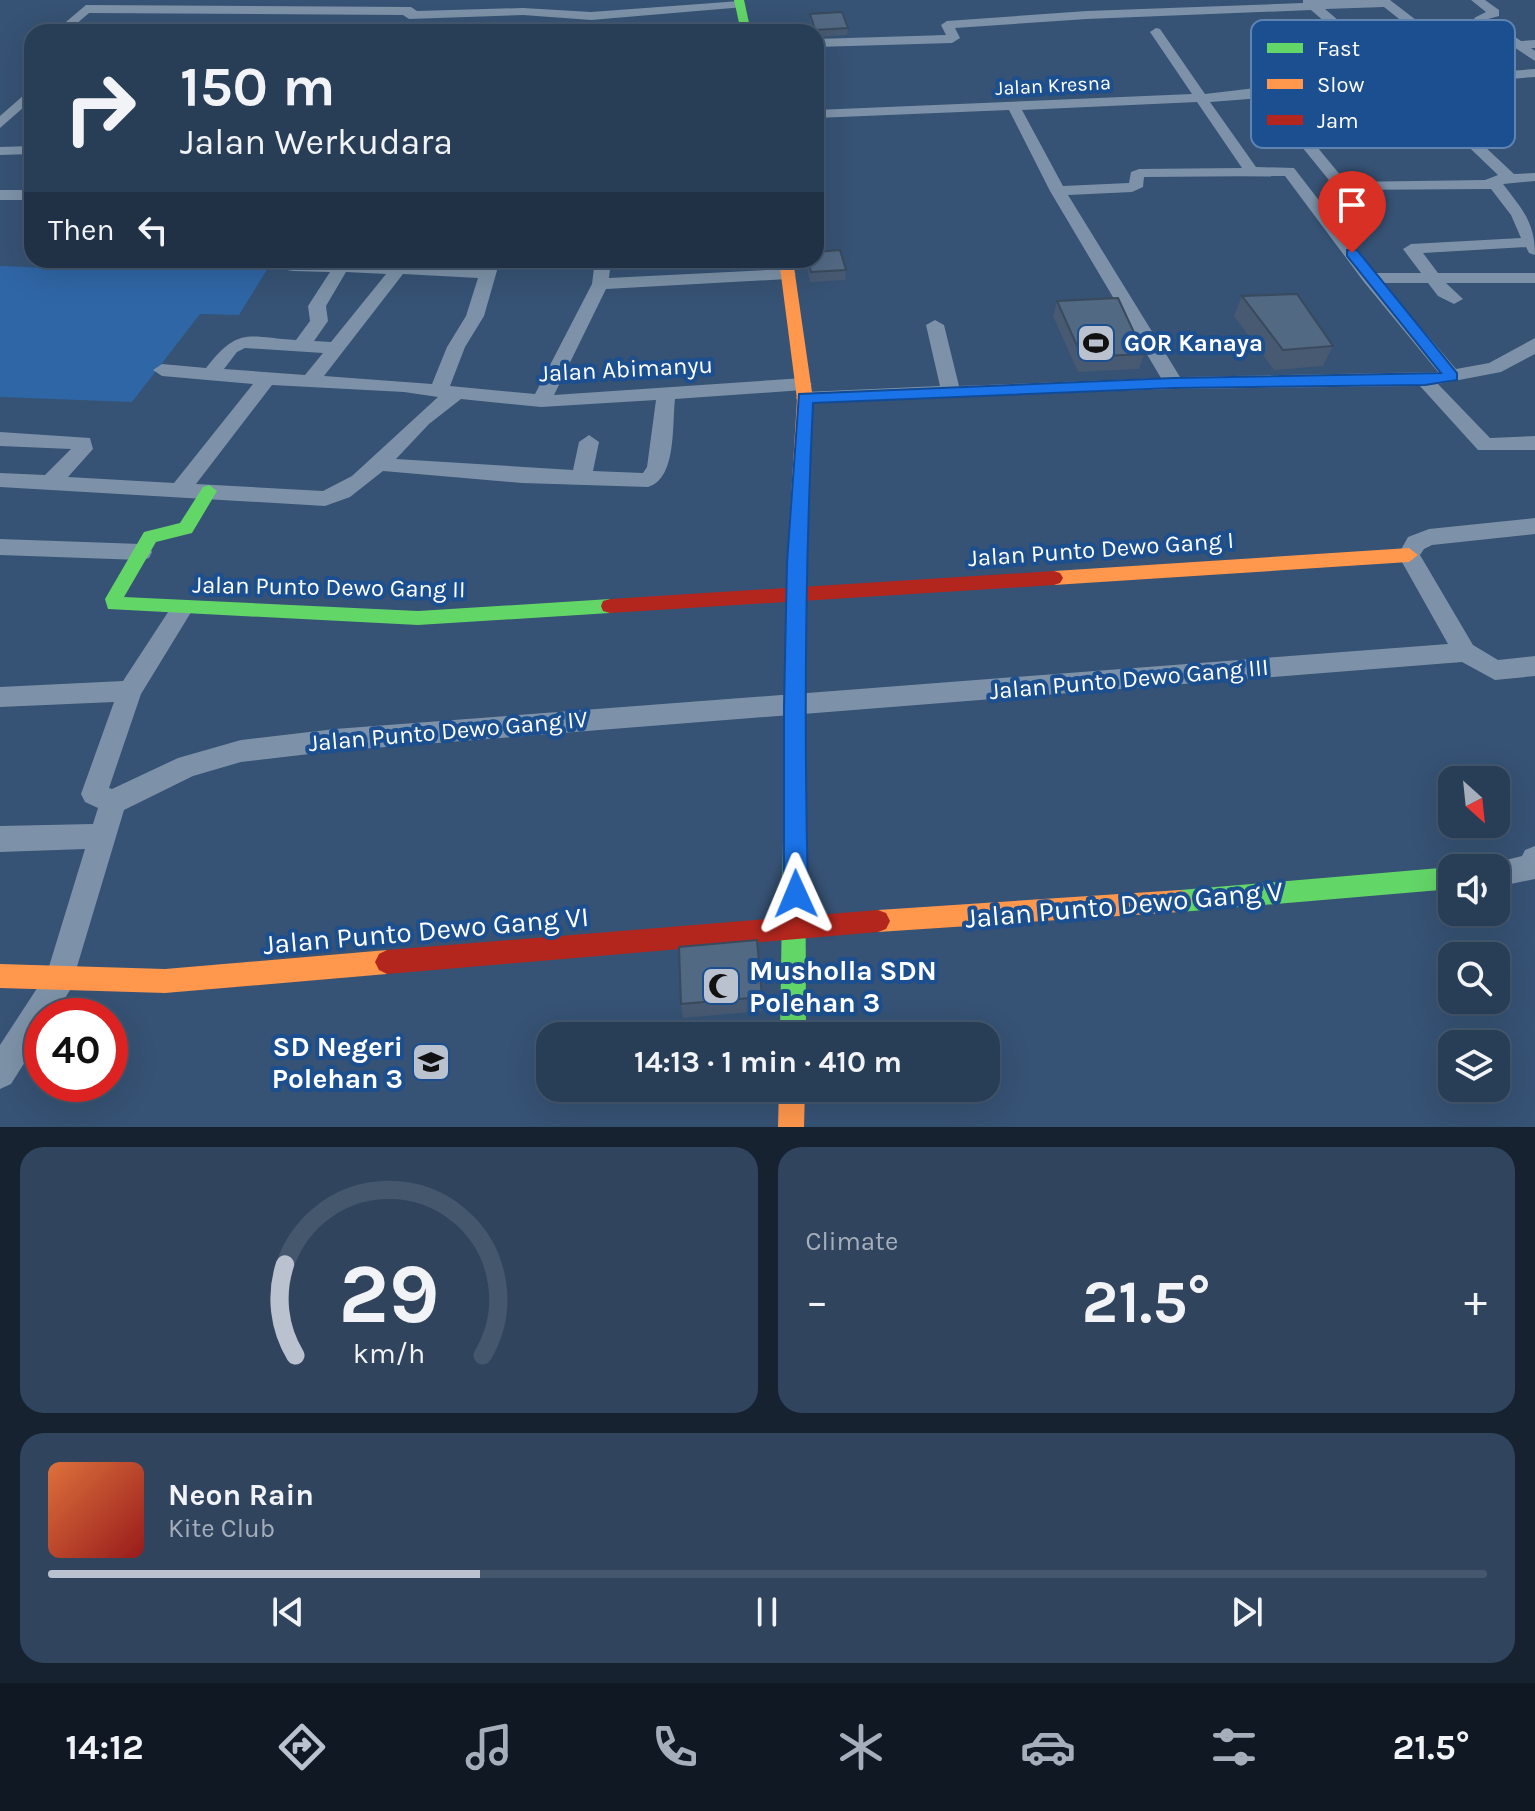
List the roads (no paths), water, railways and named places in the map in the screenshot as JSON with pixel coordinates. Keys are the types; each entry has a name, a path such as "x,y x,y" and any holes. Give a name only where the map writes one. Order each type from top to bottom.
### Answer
{"street":[{"path":"1477,0 1495,13 1480,18 1482,20"},
{"path":"824,43 952,39 947,25 1310,3 1384,2 1408,20"},
{"path":"69,24 86,9 194,5 412,9 525,5 591,16 740,3 744,24"},
{"path":"1310,3 1331,20"},
{"path":"1156,32 1252,172"},
{"path":"1515,43 1535,57"},
{"path":"1518,45 1535,44"},
{"name":"Jalan Kresna","path":"1515,74 1535,73"},
{"name":"Jalan Kresna","path":"824,114 1204,98 1251,93"},
{"path":"0,124 24,100"},
{"path":"1014,107 1058,191 1174,383"},
{"path":"1309,148 1342,187 1355,189 1535,177"},
{"path":"1454,299 1431,277 1411,252 1412,248 1533,246 1503,181 1471,148"},
{"path":"0,161 6,150"},
{"path":"1134,158 1145,173"},
{"path":"1289,171 1370,278 1452,376"},
{"path":"1058,191 1135,187 1138,184 1136,175 1145,173 1327,171"},
{"path":"0,195 24,195"},
{"path":"302,345 319,321 317,306 340,268"},
{"path":"370,268 444,268"},
{"path":"0,480 325,499 337,496 377,464 446,393 456,347 479,307 490,268"},
{"path":"541,401 600,284 602,268"},
{"path":"600,284 776,268"},
{"path":"787,268 804,391 794,706 796,926 793,1022"},
{"path":"311,380 398,269"},
{"path":"1370,278 1535,278"},
{"path":"935,325 951,393"},
{"path":"211,374 231,348 242,342 336,348"},
{"name":"Jalan Abimanyu","path":"162,370 541,401 666,393 951,393 1174,383 1425,380 1507,363 1535,344"},
{"path":"181,489 267,379"},
{"path":"1425,380 1485,445 1535,443"},
{"path":"377,464 641,481 655,475 666,393"},
{"path":"0,439 83,443 83,449 50,483"},
{"path":"581,479 589,442"},
{"name":"Jalan Punto Dewo Gang II","path":"209,491 186,528 150,537 114,599 115,604 418,618 796,594"},
{"path":"1535,526 1429,537 1416,543 1409,555 1465,652 1495,670 1535,666"},
{"path":"0,547 45,546 141,552"},
{"name":"Jalan Punto Dewo Gang I","path":"796,594 1409,555"},
{"path":"0,1073 60,980 86,901 100,836 113,802 94,794 130,691 182,609"},
{"name":"Jalan Punto Dewo Gang III","path":"794,706 1465,652"},
{"path":"0,697 130,691"},
{"name":"Jalan Punto Dewo Gang IV","path":"113,802 175,771 241,751 463,728 794,706"},
{"path":"0,839 100,836"},
{"path":"1510,870 1533,863"},
{"name":"Jalan Punto Dewo Gang V","path":"796,926 1067,911 1438,879"},
{"name":"Jalan Punto Dewo Gang VI","path":"0,976 165,981 796,926"},
{"path":"791,1127 792,1102"}],"place":[{"name":"GOR Kanaya","path":"1096,343"},
{"name":"Musholla SDN Polehan 3","path":"721,986"},
{"name":"SD Negeri Polehan 3","path":"431,1062"}]}
